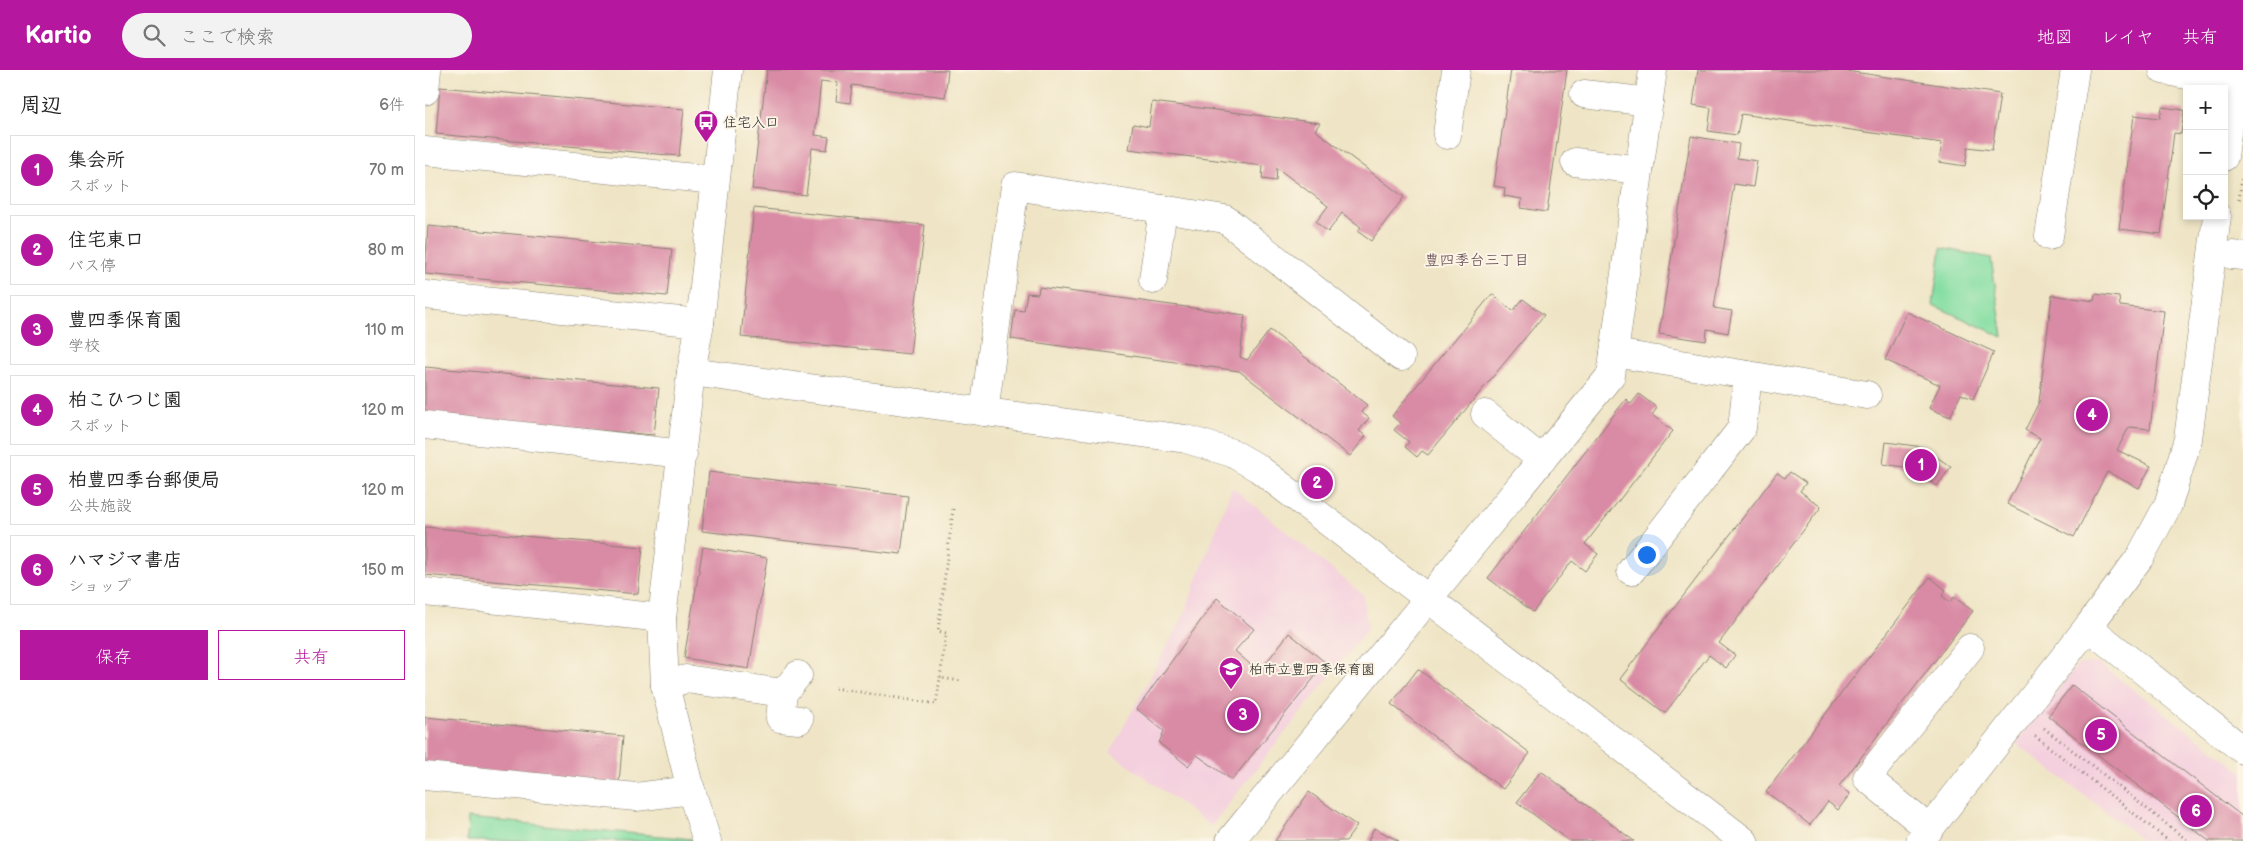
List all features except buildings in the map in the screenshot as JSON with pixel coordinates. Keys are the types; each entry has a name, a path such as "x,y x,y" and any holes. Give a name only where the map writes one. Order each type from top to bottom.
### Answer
{"street":[{"path":"425,91 427,70"},
{"path":"707,841 691,790 665,685 662,618 728,70"},
{"path":"1447,135 1456,70"},
{"path":"1230,841 1427,597 1611,375 1653,70"},
{"path":"2049,236 2075,70"},
{"path":"2163,70 2235,78 2228,130"},
{"path":"1584,94 1649,102"},
{"path":"425,151 715,180"},
{"path":"1575,162 1639,170"},
{"path":"984,412 1015,186 1225,219 1401,357"},
{"path":"1153,280 1163,209"},
{"path":"1970,648 1867,778 1925,835 2088,627 2139,557 2168,504 2186,449 2216,220"},
{"path":"425,295 699,322"},
{"path":"1614,352 1867,395"},
{"path":"691,372 1186,439 1232,453 1258,468 1744,841"},
{"path":"1631,571 1742,428 1748,375"},
{"path":"1485,414 1542,460"},
{"path":"425,425 683,454"},
{"path":"425,592 662,618"},
{"path":"2088,627 2243,750"},
{"path":"665,685 686,679 790,684 780,718 799,720"},
{"path":"425,776 636,797 691,790"}],"path":[{"path":"835,688 936,704 946,633 938,631 953,509"},
{"path":"940,678 961,681"},
{"path":"2039,725 2188,841"},
{"path":"2032,734 2169,841"}],"shaded area":[{"name":"柏市立豊四季保育園","path":"1232,487 1363,595 1368,628 1211,826 1110,752 1184,615"},
{"path":"2098,663 2243,772 2243,841 2144,841 2016,743 2078,664"}],"green space":[{"path":"1941,248 1991,258 2003,337 1933,305"},
{"path":"468,818 692,839 693,841 467,841"}],"place":[{"name":"住宅入口","path":"706,143"},
{"name":"柏こひつじ園","path":"2092,415"},
{"name":"集会所","path":"1921,465"},
{"name":"住宅東口","path":"1317,483"},
{"name":"柏市立豊四季保育園","path":"1231,690"},
{"name":"豊四季保育園","path":"1243,715"},
{"name":"柏豊四季台郵便局","path":"2101,735"},
{"name":"ハマジマ書店","path":"2196,811"}],"district":[{"name":"豊四季台三丁目","path":"1477,260"}]}
